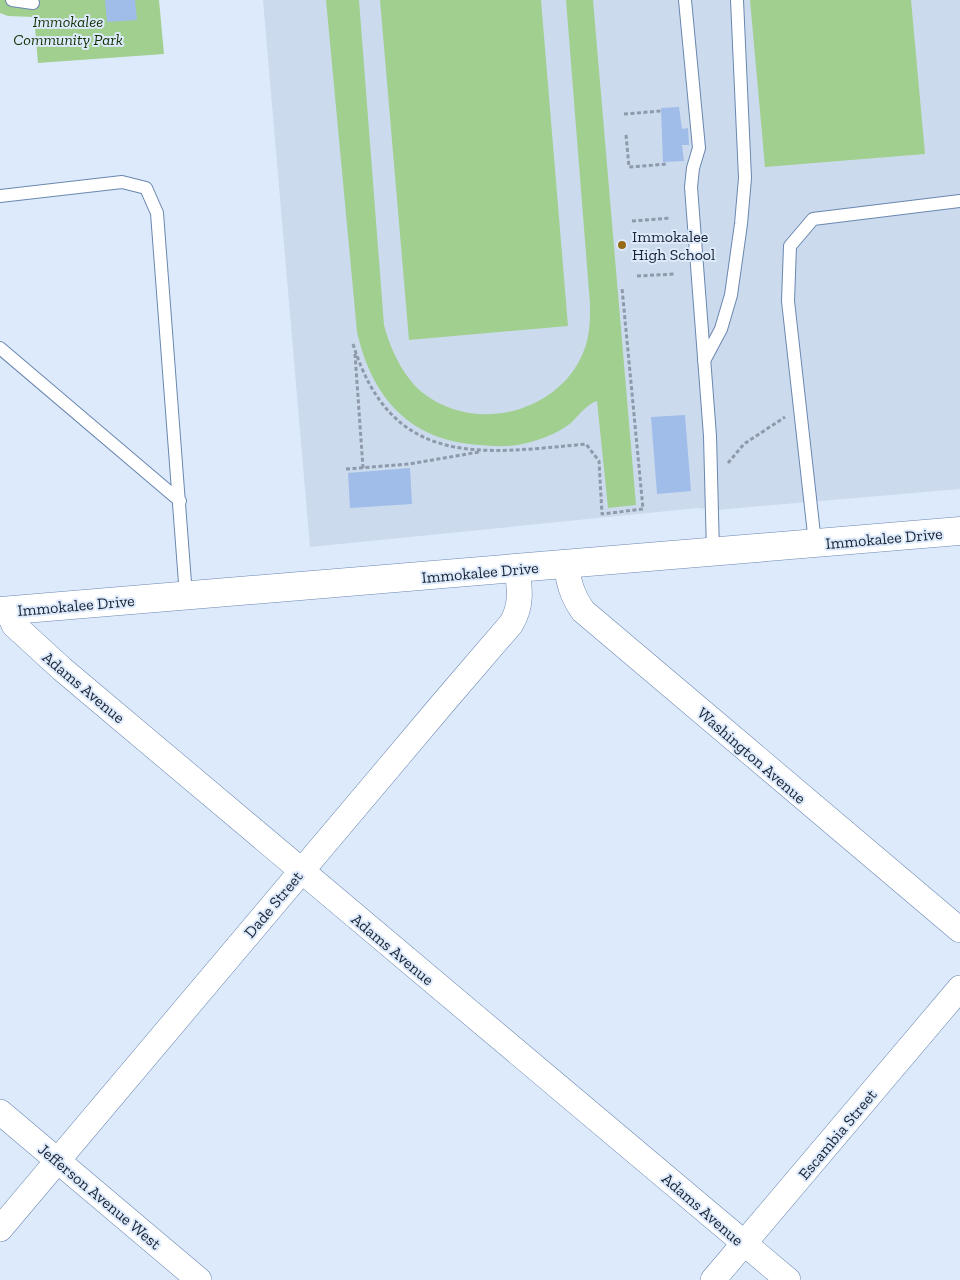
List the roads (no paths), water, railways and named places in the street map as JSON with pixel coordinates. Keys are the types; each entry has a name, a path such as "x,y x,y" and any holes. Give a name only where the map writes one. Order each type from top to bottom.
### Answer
{"street":[{"name":"Immokalee Drive","path":"3,608 186,596 960,531"},
{"name":"Washington Avenue","path":"566,565 570,589 575,601 584,611 960,930"},
{"name":"Dade Street","path":"0,1229 511,624 517,614 520,602 517,569"},
{"name":"Adams Avenue","path":"3,608 14,626 62,669 788,1280"},
{"name":"Escambia Street","path":"713,1280 960,988"},
{"name":"Jefferson Avenue West","path":"0,1112 199,1280"}],"lane":[{"path":"12,0 33,2"},
{"path":"685,0 699,148 693,168 691,187 704,361 713,552"},
{"path":"704,361 722,329 731,295 741,224 744,178 737,0"},
{"path":"0,196 122,182 146,188 157,213 186,596"},
{"path":"815,543 788,301 790,246 813,219 960,201"},
{"path":"0,348 180,501"}],"place":[{"name":"Immokalee High School","path":"622,245"}],"park label":[{"name":"Immokalee Community Park","path":"68,30"}]}
